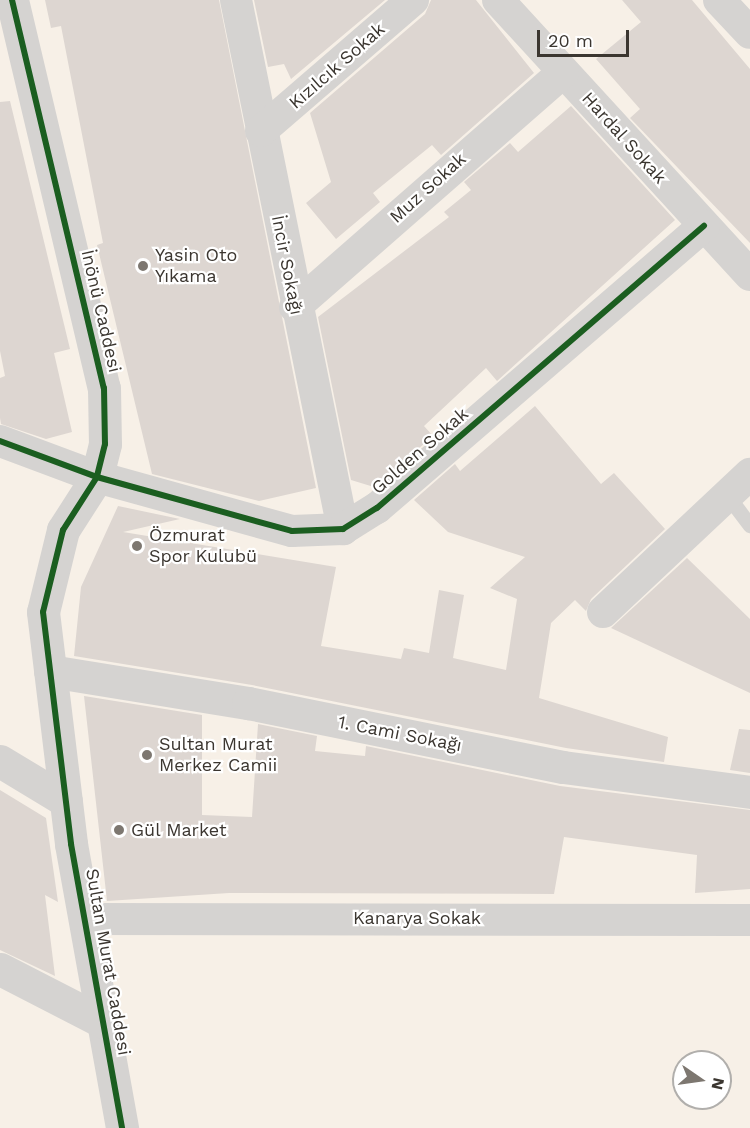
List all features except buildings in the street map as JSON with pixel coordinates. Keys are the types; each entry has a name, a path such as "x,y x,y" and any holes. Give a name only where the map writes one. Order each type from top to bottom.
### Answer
{"street":[{"name":"İnönü Caddesi","path":"12,0 104,388 105,444 97,477 63,530 43,612 66,801"},
{"name":"İncir Sokağı","path":"236,0 295,307 343,529"},
{"name":"Kızılcık Sokak","path":"261,131 413,0"},
{"name":"Hardal Sokak","path":"498,0 750,275"},
{"path":"719,0 750,33"},
{"name":"Muz Sokak","path":"295,307 563,72"},
{"name":"Golden Sokak","path":"0,441 97,477 292,531 343,529 377,508 704,226"},
{"path":"603,612 750,474"},
{"name":"1. Cami Sokağı","path":"50,671 248,703 563,767 750,792"},
{"path":"0,761 66,801"},
{"name":"Sultan Murat Caddesi","path":"66,801 122,1128"},
{"name":"Kanarya Sokak","path":"85,919 750,920"},
{"path":"0,969 104,1022"}],"lane":[{"path":"727,495 750,525"}],"cycle path":[{"path":"12,0 104,388 105,444 97,477 63,530 43,612 71,844 122,1128"},
{"path":"0,441 97,477 292,531 343,529 377,508 704,226"}],"place":[{"name":"Yasin Oto Yıkama","path":"143,266"},
{"name":"Özmurat Spor Kulubü","path":"137,546"},
{"name":"Sultan Murat Merkez Camii","path":"147,755"},
{"name":"Gül Market","path":"119,830"}]}
